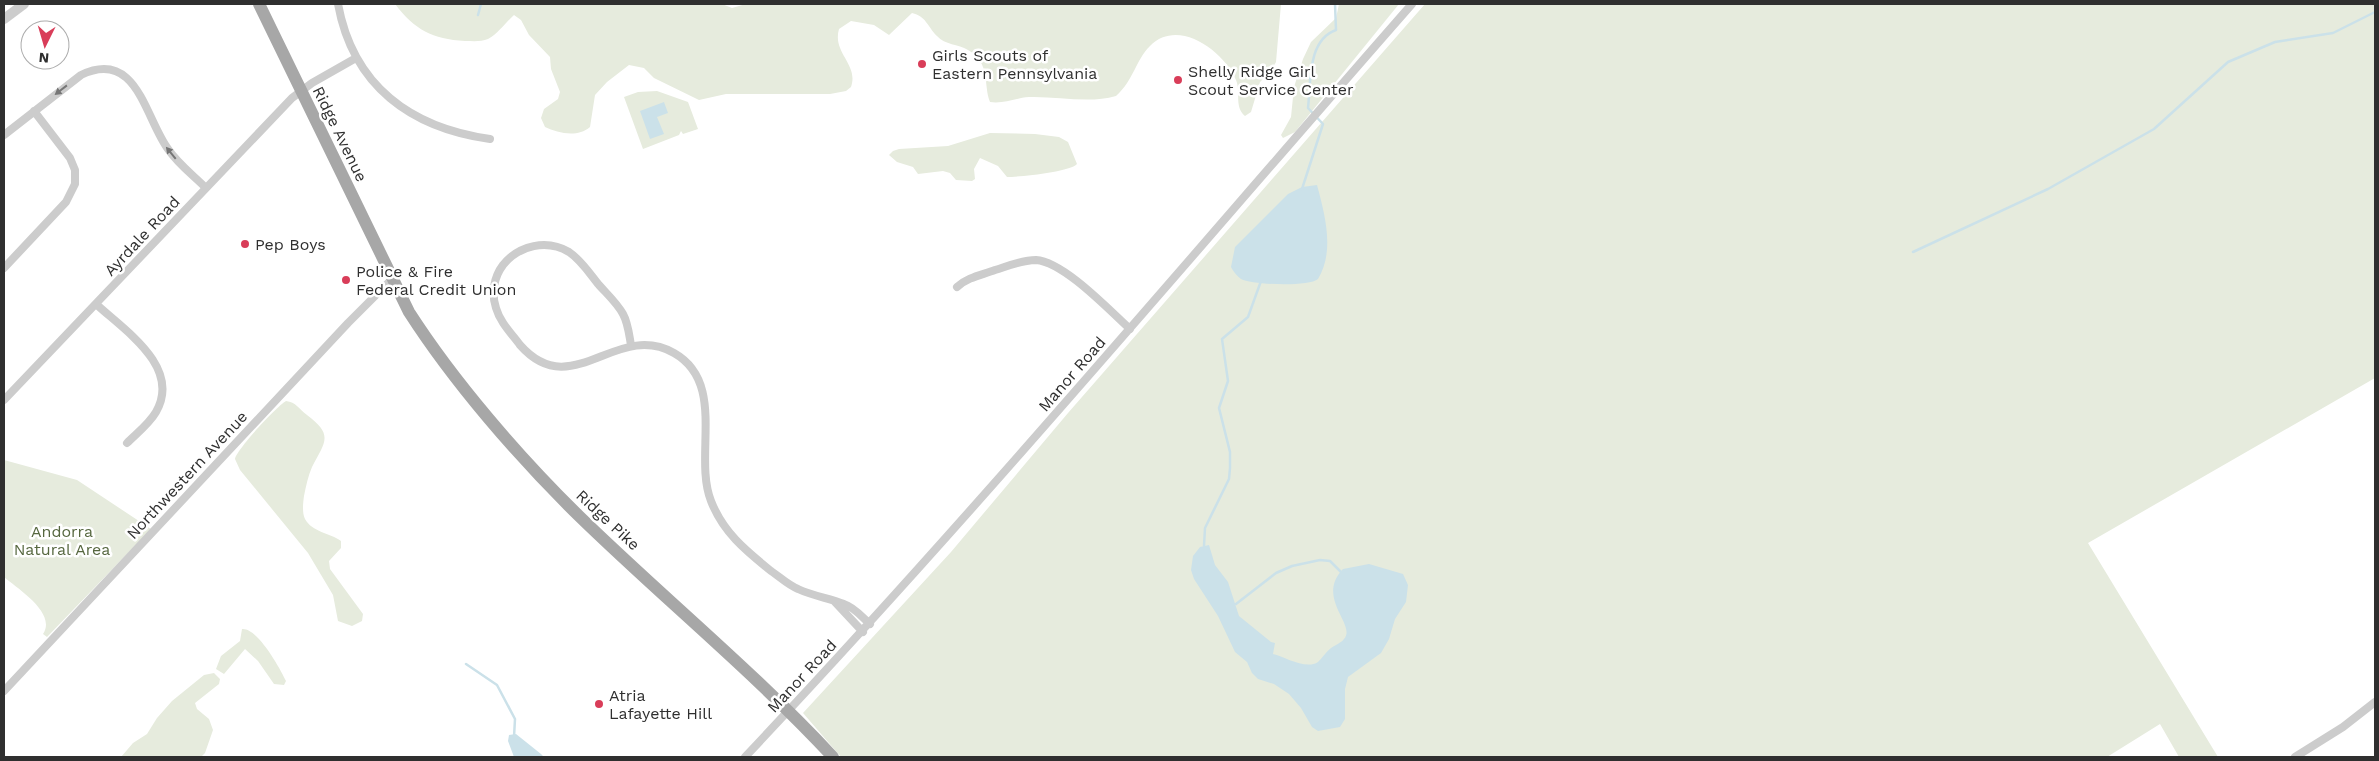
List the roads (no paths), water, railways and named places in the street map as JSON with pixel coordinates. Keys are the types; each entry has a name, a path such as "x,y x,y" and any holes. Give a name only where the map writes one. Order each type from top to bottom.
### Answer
{"main road":[{"name":"Ridge Avenue","path":"259,4 393,278"},
{"name":"Ridge Pike","path":"393,278 409,312 429,342 469,394 556,492 833,757"}],"street":[{"path":"4,19 24,4"},
{"path":"338,4 344,29 356,58 381,90 408,112 444,130 490,139"},
{"name":"Manor Road","path":"745,757 863,632 1130,329 1412,4"},
{"name":"Ayrdale Road","path":"4,400 301,91 356,58"},
{"path":"4,134 88,71 102,69 118,72 135,85 167,149 206,188"},
{"path":"4,268 66,202 75,184 75,170 70,158 34,111"},
{"path":"631,345 626,320 620,309 578,260 568,252 554,246 532,246 513,255 500,270 494,291 497,313 505,327 536,360 551,366 567,367 631,345 650,344 673,352 685,361 695,374 701,388 705,417 705,481 714,507 728,532 745,550 790,585 850,607 870,624"},
{"path":"957,287 966,280 1014,264 1036,260 1048,262 1069,275 1130,329"},
{"name":"Northwestern Avenue","path":"4,691 348,323 393,278"},
{"path":"96,304 148,352 161,376 162,395 158,407 151,419 128,443"},
{"path":"835,602 863,632"},
{"path":"2295,757 2343,727 2375,702"}],"water":[{"path":"664,102 668,113 657,117 664,134 650,139 640,111"},
{"path":"1317,185 1327,233 1326,257 1318,279 1313,282 1281,284 1257,283 1241,279 1231,267 1235,247 1288,194 1302,187"},
{"path":"1209,545 1215,565 1228,582 1239,616 1271,642 1275,643 1273,654 1308,665 1318,662 1329,650 1344,639 1347,633 1334,600 1333,590 1336,580 1343,569 1369,564 1403,574 1408,585 1406,602 1395,619 1389,639 1381,653 1348,677 1345,689 1345,719 1340,727 1318,731 1312,727 1301,708 1289,694 1274,684 1258,679 1252,673 1247,662 1235,652 1218,616 1194,579 1191,570 1193,556 1200,547"},
{"path":"516,734 544,757 514,757 508,741 509,735"}],"waterway":[{"path":"478,15 481,4"},
{"path":"1302,189 1323,124 1308,108 1312,63 1320,43 1327,35 1336,30 1335,4"},
{"path":"1913,252 2048,189 2154,129 2228,62 2275,42 2333,33 2375,12"},
{"path":"1204,546 1205,528 1229,479 1230,468 1230,452 1219,408 1228,381 1222,339 1248,317 1261,281"},
{"path":"1236,604 1276,573 1292,566 1320,560 1330,561 1341,572"},
{"path":"466,664 497,685 515,719 514,737"}],"place":[{"name":"Girls Scouts of Eastern Pennsylvania","path":"922,64"},
{"name":"Shelly Ridge Girl Scout Service Center","path":"1178,80"},
{"name":"Pep Boys","path":"245,244"},
{"name":"Police & Fire Federal Credit Union","path":"346,280"},
{"name":"Atria Lafayette Hill","path":"599,704"}],"park label":[{"name":"Andorra Natural Area","path":"62,540"}]}
